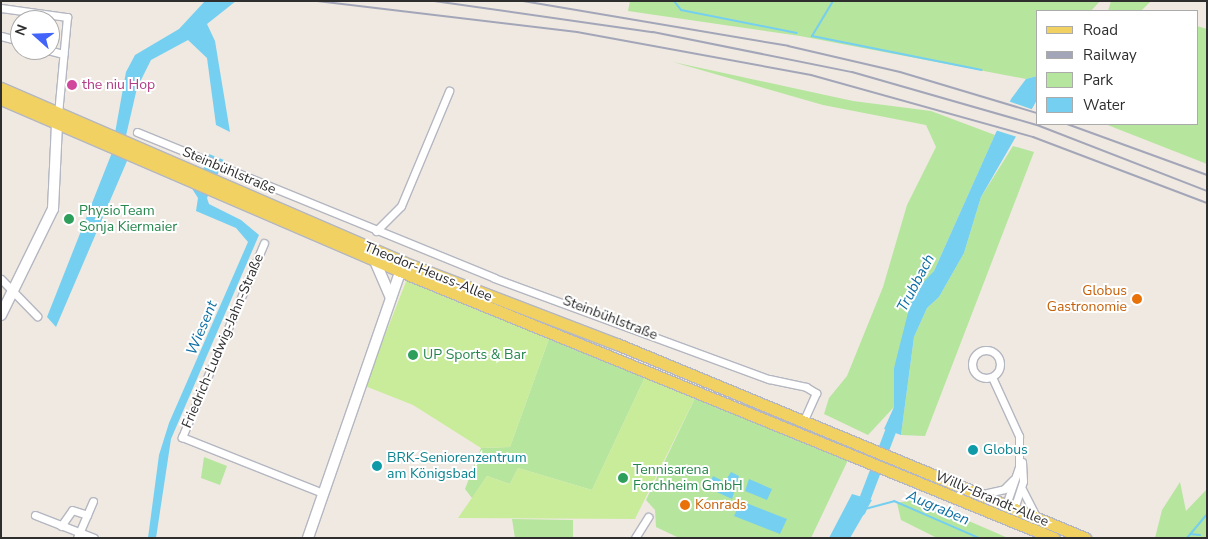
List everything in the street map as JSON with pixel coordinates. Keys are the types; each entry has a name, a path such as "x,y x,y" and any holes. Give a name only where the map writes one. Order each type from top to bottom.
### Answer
{"main road":[{"name":"Theodor-Heuss-Allee","path":"1,88 58,119 111,143 401,267 856,455 900,468"},
{"name":"Theodor-Heuss-Allee","path":"1,99 58,119"},
{"path":"1,315 11,290 56,198 58,119"},
{"name":"Theodor-Heuss-Allee","path":"226,192 375,261 401,267 804,420 860,443 900,468"},
{"path":"375,261 391,299"},
{"path":"308,538 401,267"},
{"path":"799,431 804,420"},
{"name":"Willy-Brandt-Allee","path":"900,468 979,494 1054,538"},
{"name":"Willy-Brandt-Allee","path":"900,468 1008,512 1039,518 1085,538"}],"street":[{"path":"1,8 67,17 58,95 58,119"},
{"path":"376,231 401,206 449,91"},
{"name":"Steinbühlstraße","path":"137,132 376,231 769,379 806,387 816,393 804,420"},
{"name":"Friedrich-Ludwig-Jahn-Straße","path":"264,243 182,437 323,493"},
{"path":"1,279 37,316"},
{"path":"990,350 1000,360 992,378 981,378 973,370 972,361 981,351 990,350"},
{"path":"992,378 1012,415 1020,457 1022,489 1039,518"},
{"path":"1008,512 1020,457"},
{"path":"979,494 1000,491 1015,478"},
{"path":"1008,512 1022,489"},
{"path":"78,535 93,501"},
{"path":"61,526 72,510 87,515"},
{"path":"35,515 78,535 94,538"},
{"path":"635,538 648,517"}],"green space":[{"path":"630,1 1100,1 1092,10 1036,10 1036,76 1026,79 800,36 628,11"},
{"path":"1111,1 1151,1 1142,10 1108,10"},
{"path":"1198,26 1207,29 1207,164 1108,125 1198,125"},
{"path":"673,62 853,101 931,111 995,135 934,271 925,282 894,368 894,407 868,435 824,414 829,398 847,376 883,287 907,205 936,147 926,125 823,105"},
{"path":"1013,146 1034,152 925,436 901,435 914,337 927,308 939,297 964,253 981,197"},
{"path":"407,279 550,336 510,447 481,448 413,405 365,386"},
{"path":"550,336 646,375 592,490 518,468 510,484 487,476 472,498 465,489 481,448 510,447"},
{"path":"646,375 696,396 635,519 458,518 487,476 510,484 518,468 592,490"},
{"path":"696,396 848,460 811,538 679,538 656,527 655,510 646,500"},
{"path":"204,457 227,466 220,485 201,478"},
{"path":"1180,482 1186,511 1207,489 1207,538 1155,538 1162,510"},
{"path":"918,499 1008,538 937,538 901,520 897,503"},
{"path":"512,519 573,520 573,538 515,538"}],"water":[{"path":"205,1 236,1 207,24 215,41 230,132 216,125 207,58 188,40 151,60 137,88 125,140 127,161 56,327 47,317 111,155 126,72 135,55 179,29"},
{"path":"1036,76 1036,102 981,197 964,253 939,297 927,308 914,337 901,435 884,429 894,407 894,368 913,293 934,271 1011,99 1026,79"},
{"path":"209,154 224,160 207,198 209,204 241,220 259,235 171,439 156,538 148,538 159,455 169,423 248,242 236,228 196,211 198,198 191,187 199,180"},
{"path":"731,472 739,476 732,499 708,488 713,476 721,480 721,488"},
{"path":"749,479 772,489 767,500 745,491"},
{"path":"852,494 872,500 850,538 829,538"},
{"path":"741,501 787,519 780,534 734,516"}],"pier":[{"path":"1008,101 1034,110 1020,138 995,130"}],"waterway":[{"path":"674,1 681,10 797,33"},
{"path":"833,1 812,36 982,70"},
{"name":"Trubbach","path":"860,510 895,418"},
{"name":"Augraben","path":"865,509 894,501 979,538"},
{"name":"Augraben","path":"1187,538 1207,514"},
{"name":"Augraben","path":"1190,534 1200,535"}],"railway":[{"path":"317,1 577,32 811,75 1033,137 1207,203"},
{"path":"434,1 653,32 852,72 1036,125"},
{"path":"523,1 788,46 900,72 1036,113"},
{"path":"1037,125 1207,191"},
{"path":"1070,125 1207,175"}],"place":[{"name":"the niu Hop","path":"72,85"},
{"name":"PhysioTeam Sonja Kiermaier","path":"69,219"},
{"name":"Globus Gastronomie","path":"1137,299"},
{"name":"UP Sports & Bar","path":"413,355"},
{"name":"Globus","path":"973,450"},
{"name":"BRK-Seniorenzentrum am Königsbad","path":"377,466"},
{"name":"Tennisarena Forchheim GmbH","path":"623,478"},
{"name":"Konrads","path":"685,505"}],"water label":[{"name":"Wiesent","path":"202,328"}]}
